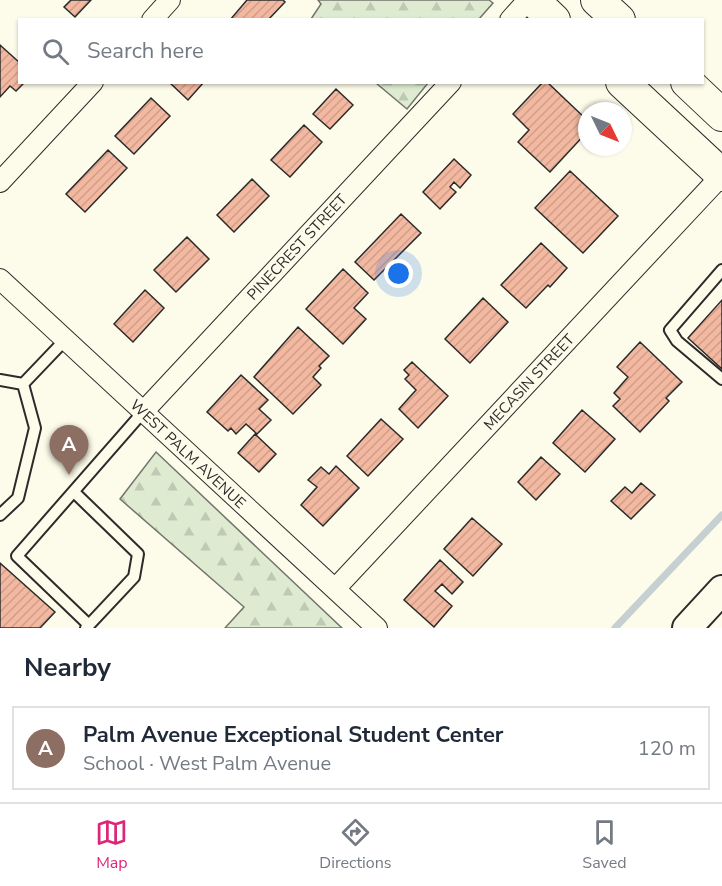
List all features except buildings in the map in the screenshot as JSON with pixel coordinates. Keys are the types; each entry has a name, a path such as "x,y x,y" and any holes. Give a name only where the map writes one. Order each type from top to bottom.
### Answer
{"main road":[{"path":"533,0 552,18"},
{"path":"597,0 616,18"},
{"path":"624,84 722,175"},
{"path":"689,84 722,115"}],"street":[{"path":"154,18 170,0"},
{"path":"512,18 528,0"},
{"path":"0,182 91,84"},
{"name":"PINECREST STREET","path":"143,412 449,84"},
{"name":"MECASIN STREET","path":"335,589 722,175"},
{"name":"WEST PALM AVENUE","path":"0,279 376,628"},
{"path":"687,628 722,591"}],"lane":[{"path":"722,270 670,330 677,341 722,380"},
{"path":"22,384 65,339"},
{"path":"0,380 22,384"},
{"path":"0,515 18,498 35,428 22,384"},
{"path":"74,492 138,554 134,577 87,627 17,555 143,412"}],"green space":[{"path":"318,0 489,0 493,3 480,18 312,18 321,4"},
{"path":"377,84 427,84 407,109"},
{"path":"156,452 342,628 225,628 244,607 120,499"}],"waterway":[{"path":"615,628 722,515"}],"place":[{"name":"Palm Avenue Exceptional Student Center","path":"69,475"}]}
